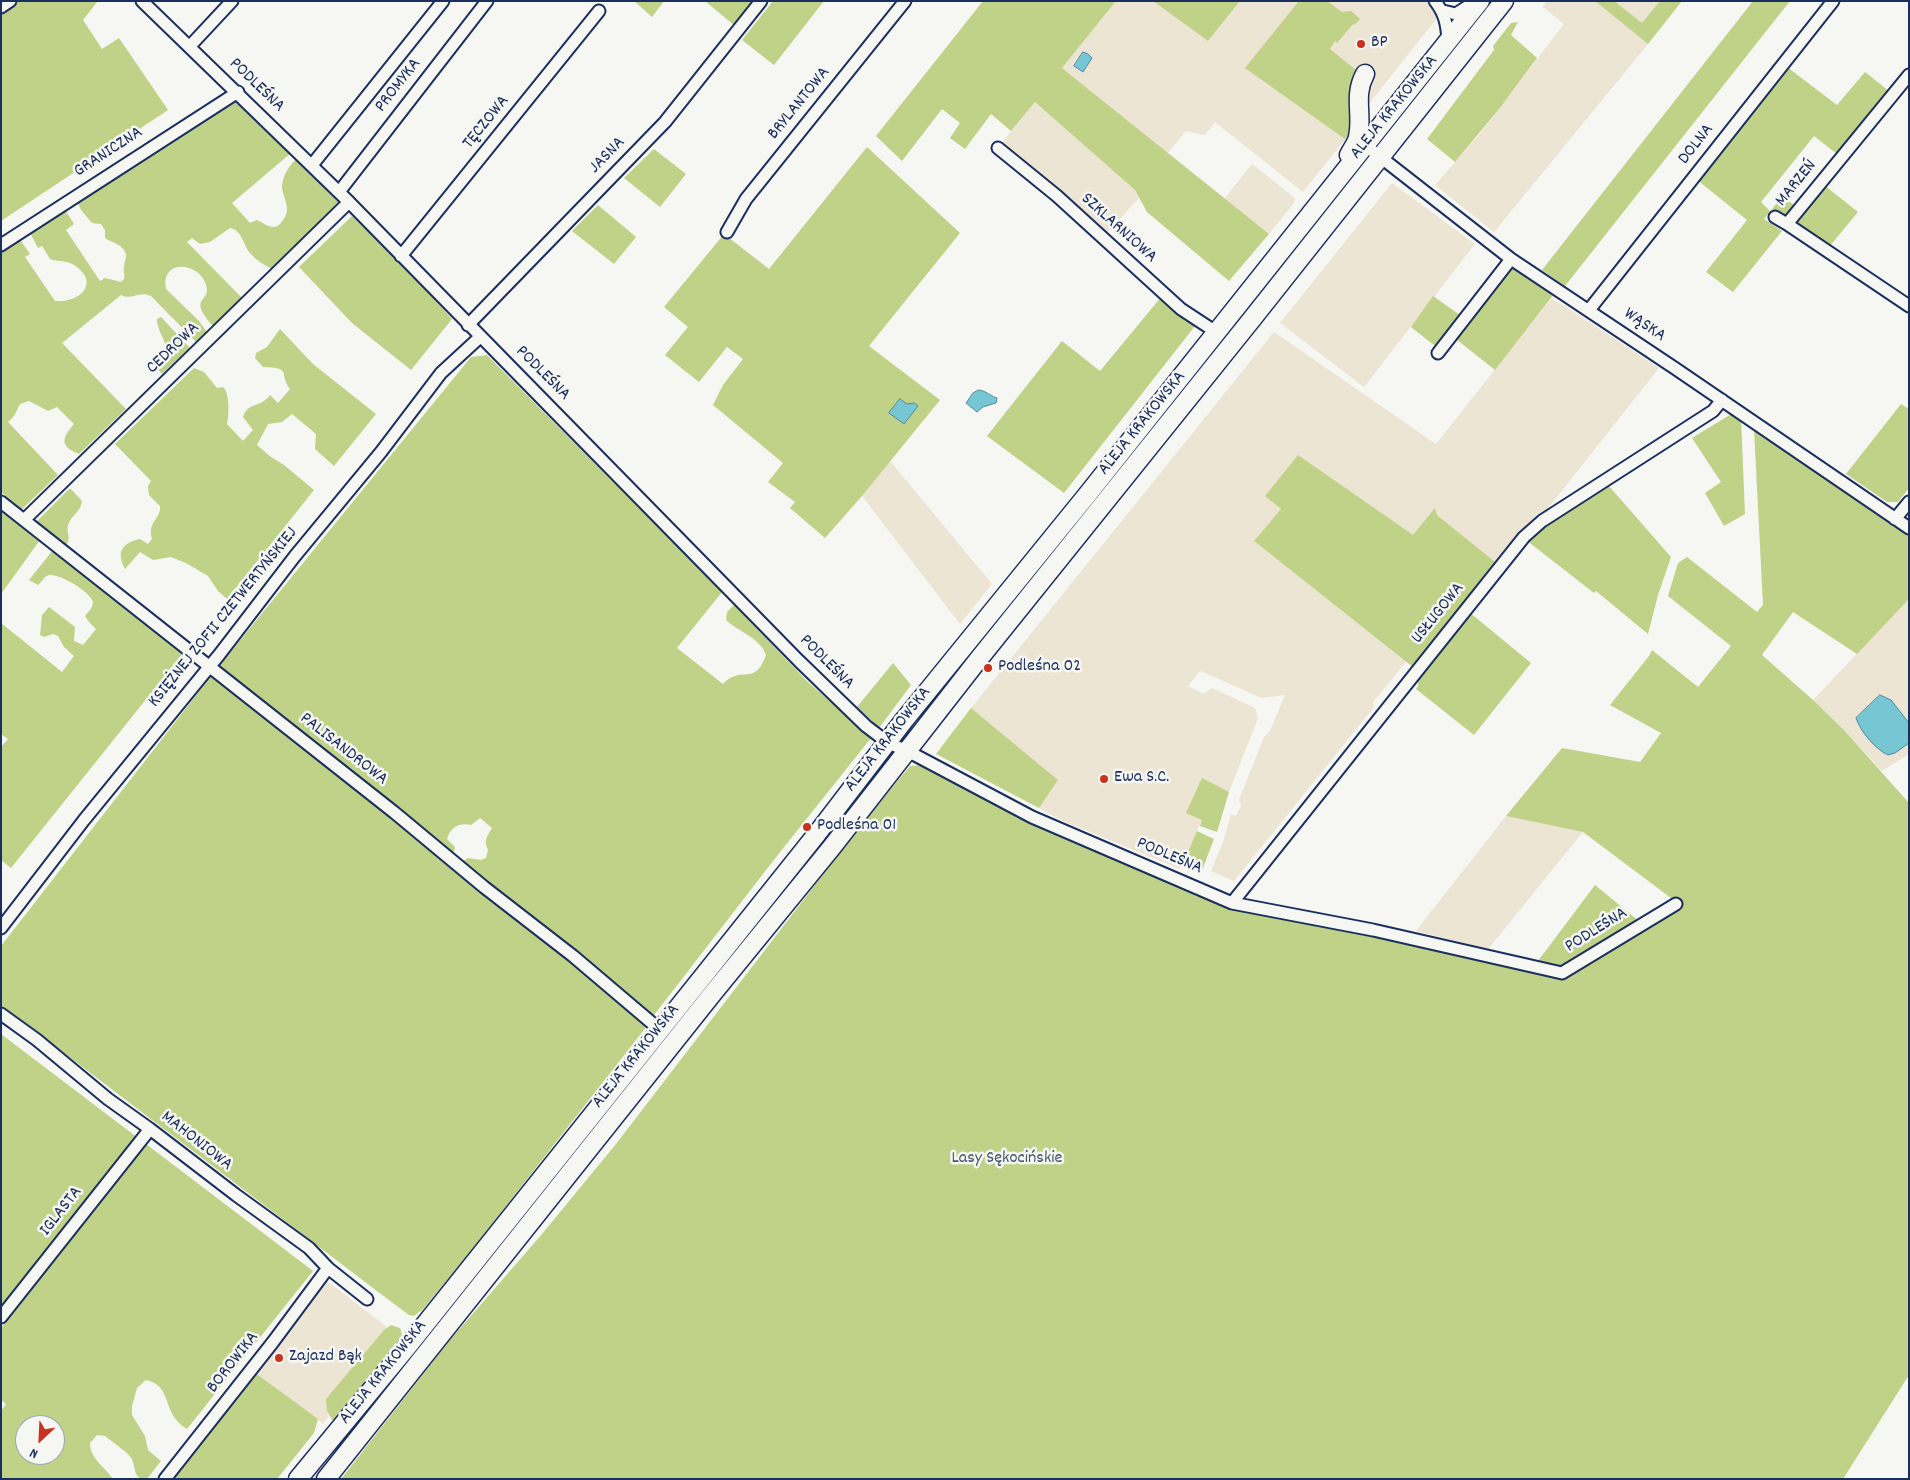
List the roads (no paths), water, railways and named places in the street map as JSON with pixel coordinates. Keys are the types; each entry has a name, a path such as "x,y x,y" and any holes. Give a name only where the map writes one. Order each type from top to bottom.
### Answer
{"main road":[{"name":"ALEJA KRAKOWSKA","path":"298,1479 816,835 887,742 1480,1"},
{"name":"ALEJA KRAKOWSKA","path":"326,1479 701,1008 908,752 978,660 1504,1"},
{"path":"1339,178 1358,136 1358,99 1361,81 1365,74"}],"street":[{"path":"1,7 10,1"},
{"name":"PODLEŚNA","path":"142,1 238,92 349,202 799,661 866,726 887,742 1032,817 1232,902 1373,930 1562,973 1676,904"},
{"path":"190,46 232,1"},
{"path":"312,165 443,1"},
{"name":"PROMYKA","path":"339,192 487,1"},
{"name":"JASNA","path":"468,325 665,122 761,1"},
{"name":"BRYLANTOWA","path":"727,232 746,199 905,1"},
{"path":"1435,1 1443,11 1447,23 1448,41"},
{"path":"1443,11 1456,14 1463,11 1474,1"},
{"name":"DOLNA","path":"1589,310 1832,1"},
{"name":"TĘCZOWA","path":"401,256 600,11"},
{"name":"MARZEŃ","path":"1907,80 1787,224 1909,306"},
{"name":"GRANICZNA","path":"1,245 238,92"},
{"name":"WĄSKA","path":"1364,145 1510,258 1909,528"},
{"name":"SZKLARNIOWA","path":"998,148 1056,196 1181,309 1216,332"},
{"name":"CEDROWA","path":"24,520 349,202"},
{"path":"1775,217 1787,224"},
{"path":"1438,353 1510,258"},
{"name":"KSIĘŻNEJ ZOFII CZETWERTYŃSKIEJ","path":"1,928 84,820 295,556 381,452 441,374 480,337"},
{"name":"USŁUGOWA","path":"1232,902 1524,536 1542,520 1713,411 1722,400"},
{"name":"PALISANDROWA","path":"1,502 395,813 484,887 573,956 659,1029"},
{"path":"1895,519 1909,502"},
{"name":"MAHONIOWA","path":"1,1014 108,1099 150,1128 236,1195 309,1248 328,1268 368,1299"},
{"name":"IGLASTA","path":"1,1317 150,1128"},
{"name":"BOROWIKA","path":"165,1479 273,1342 328,1268"}],"water":[{"path":"1083,52 1092,58 1083,72 1074,66"},
{"path":"979,390 997,398 996,403 983,407 977,412 966,403 973,393"},
{"path":"900,399 907,404 914,403 918,406 904,424 889,413"},
{"path":"1880,695 1891,700 1909,723 1909,743 1895,753 1888,755 1878,749 1869,739 1856,718"}],"place":[{"name":"BP","path":"1361,44"},
{"name":"Podleśna 02","path":"988,668"},
{"name":"Ewa S.C.","path":"1104,779"},
{"name":"Podleśna 01","path":"807,827"},
{"name":"Zajazd Bąk","path":"279,1358"}],"park label":[{"name":"Lasy Sękocińskie","path":"1007,1160"}]}
